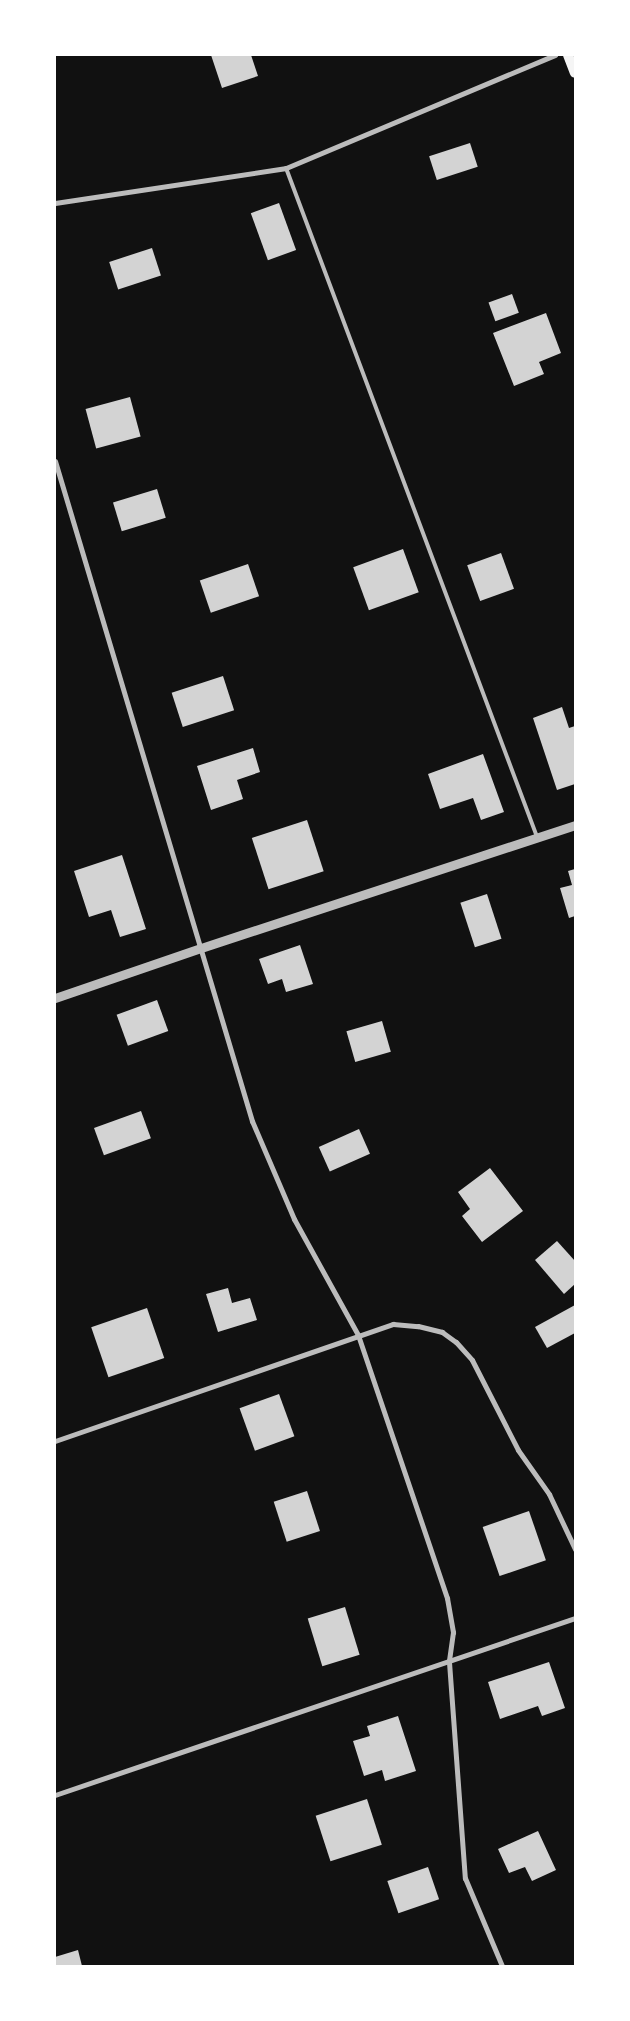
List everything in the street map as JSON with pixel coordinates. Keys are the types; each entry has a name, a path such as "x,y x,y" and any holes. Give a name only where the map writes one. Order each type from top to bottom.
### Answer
{"main road":[{"path":"568,55 575,73"}],"street":[{"path":"55,203 286,168 555,55"},
{"path":"55,461 252,1121 294,1219 358,1335 447,1598 453,1632 449,1662 465,1878 502,1966"},
{"path":"55,998 575,825"},
{"path":"55,1441 393,1324 442,1332 456,1342 472,1360 518,1450 550,1494 575,1550"},
{"path":"55,1795 575,1618"}],"lane":[{"path":"286,168 537,837"}],"building":[{"path":"211,55 251,55 258,76 222,88"},
{"path":"470,143 478,167 437,180 429,156"},
{"path":"279,203 296,250 268,260 251,213"},
{"path":"152,248 161,276 118,289 109,262"},
{"path":"512,294 519,313 495,321 489,303"},
{"path":"546,313 561,353 539,362 544,374 514,386 493,333"},
{"path":"130,397 141,437 96,449 86,409"},
{"path":"157,489 166,518 122,531 113,502"},
{"path":"403,549 419,592 369,610 353,567"},
{"path":"501,553 514,589 480,601 467,565"},
{"path":"248,564 259,596 211,613 200,581"},
{"path":"223,676 234,710 183,727 172,693"},
{"path":"562,707 569,728 575,726 575,784 557,790 533,718"},
{"path":"253,748 260,772 237,780 243,799 211,810 197,766"},
{"path":"483,754 504,812 481,820 473,798 440,809 428,774"},
{"path":"307,820 324,871 269,889 252,838"},
{"path":"122,855 146,929 120,937 111,910 89,917 74,871"},
{"path":"575,869 575,916 569,918 560,888 572,885 568,871"},
{"path":"487,894 502,939 475,947 460,903"},
{"path":"300,945 313,984 286,992 282,979 268,984 259,959"},
{"path":"157,1000 168,1031 128,1046 117,1015"},
{"path":"382,1021 391,1052 355,1062 346,1031"},
{"path":"141,1111 151,1138 104,1155 94,1128"},
{"path":"359,1129 370,1154 330,1172 319,1147"},
{"path":"490,1168 523,1211 482,1242 462,1216 470,1209 458,1192"},
{"path":"557,1241 575,1261 575,1284 564,1294 535,1260"},
{"path":"228,1288 232,1303 250,1298 257,1320 218,1332 206,1294"},
{"path":"575,1305 575,1333 547,1348 535,1327"},
{"path":"147,1308 164,1358 108,1377 91,1327"},
{"path":"279,1394 294,1436 255,1451 240,1408"},
{"path":"307,1491 320,1531 287,1542 274,1502"},
{"path":"529,1511 546,1560 500,1576 483,1527"},
{"path":"345,1607 360,1655 322,1666 308,1618"},
{"path":"549,1662 565,1708 542,1716 538,1706 500,1719 488,1682"},
{"path":"398,1716 416,1771 385,1781 382,1770 364,1776 353,1741 370,1736 367,1726"},
{"path":"367,1799 382,1845 330,1861 316,1816"},
{"path":"538,1831 556,1870 532,1881 525,1867 509,1873 498,1849"},
{"path":"428,1867 439,1899 398,1913 387,1881"},
{"path":"78,1950 82,1966 55,1966 55,1957"}]}
